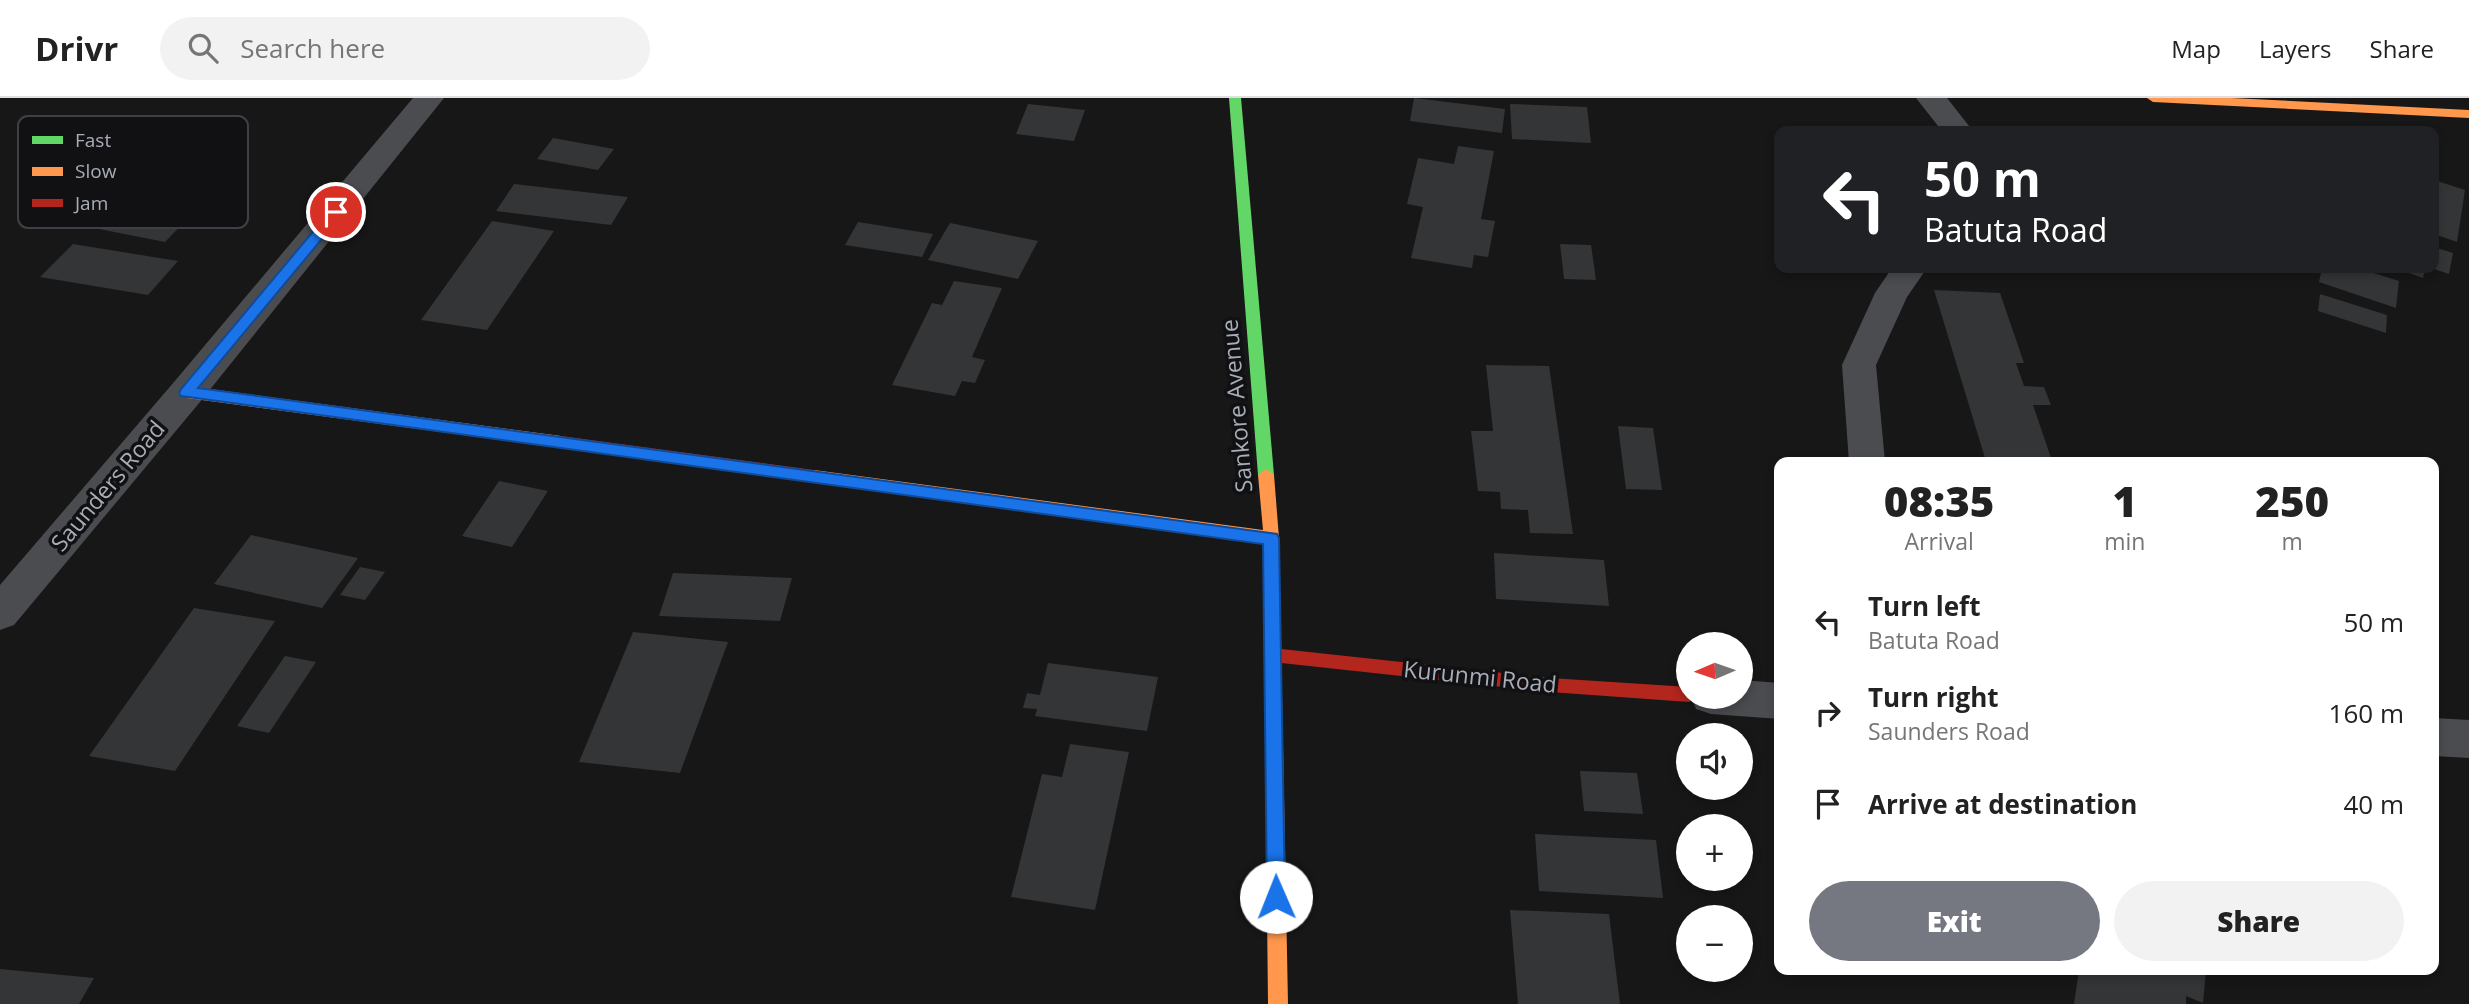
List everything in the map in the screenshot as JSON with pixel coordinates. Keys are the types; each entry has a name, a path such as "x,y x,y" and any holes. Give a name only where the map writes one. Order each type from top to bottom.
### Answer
{"street":[{"name":"Saunders Road","path":"0,613 187,393 429,98"},
{"name":"Sankore Avenue","path":"1235,98 1271,538 1278,1004"},
{"path":"1931,98 1954,126"},
{"path":"2153,98 2469,114"},
{"path":"1867,457 1859,365 1892,293 1906,273"},
{"path":"187,393 1271,538"},
{"name":"Kurunmi Road","path":"1272,655 1550,685 1676,694"},
{"path":"1754,699 1774,701"},
{"path":"2439,737 2469,738"}],"building":[{"path":"1414,98 1505,109 1502,133 1410,121"},
{"path":"1028,104 1085,110 1074,141 1016,134"},
{"path":"1510,104 1587,107 1591,143 1512,139"},
{"path":"553,138 614,149 598,170 537,159"},
{"path":"1458,146 1494,151 1481,219 1495,221 1488,257 1474,255 1472,268 1411,258 1423,207 1407,204 1418,158 1454,164"},
{"path":"2439,182 2465,190 2457,242 2439,236"},
{"path":"514,184 628,197 611,225 496,211"},
{"path":"492,221 554,231 487,330 421,320"},
{"path":"858,222 933,234 922,257 845,245"},
{"path":"950,223 1038,241 1018,279 928,260"},
{"path":"100,228 179,228 165,242"},
{"path":"73,244 178,261 148,295 40,277"},
{"path":"1560,244 1591,245 1596,280 1564,279"},
{"path":"2439,249 2453,253 2449,274 2439,271"},
{"path":"2321,273 2374,273 2399,281 2396,308 2319,282"},
{"path":"2409,273 2424,273 2423,278"},
{"path":"954,281 1002,288 972,357 985,360 975,383 962,381 955,396 892,385 932,303 942,305"},
{"path":"1934,290 2000,293 2024,363 2016,363 2024,386 2044,387 2051,405 2033,405 2051,457 1985,457"},
{"path":"2320,294 2387,315 2386,333 2318,311"},
{"path":"1486,365 1549,366 1573,534 1530,533 1528,510 1501,509 1500,492 1478,491 1471,431 1493,431"},
{"path":"1618,426 1653,428 1662,490 1626,489"},
{"path":"499,481 548,491 512,547 462,536"},
{"path":"251,535 358,558 322,608 214,584"},
{"path":"1494,553 1604,560 1609,606 1496,599"},
{"path":"360,567 385,572 365,600 340,595"},
{"path":"673,573 792,578 780,621 659,616"},
{"path":"194,608 275,621 175,771 89,756"},
{"path":"633,632 728,642 680,773 579,762"},
{"path":"285,656 316,662 269,733 237,726"},
{"path":"1048,663 1158,677 1147,731 1035,716 1037,709 1023,708 1027,693 1040,695"},
{"path":"1070,744 1129,752 1095,910 1011,897 1042,774 1062,777"},
{"path":"1580,771 1637,773 1643,814 1584,811"},
{"path":"1535,834 1656,840 1663,898 1539,891"},
{"path":"1510,910 1609,914 1620,1004 1518,1004"},
{"path":"0,969 94,978 79,1004 0,1004"},
{"path":"2078,975 2206,975 2203,1003 2186,996 2186,1004 2074,1004"}],"traffic: fast":[{"path":"1235,98 1266,475"}],"traffic: slow":[{"path":"2153,98 2469,114"},
{"path":"187,392 561,442"},
{"path":"1266,475 1271,538 1278,1004"},
{"path":"814,476 1271,538"}],"traffic: jam":[{"path":"561,442 814,476"},
{"path":"1272,655 1550,685 1676,694"}],"route":[{"path":"336,212 187,393 1271,538 1276,897"}]}
